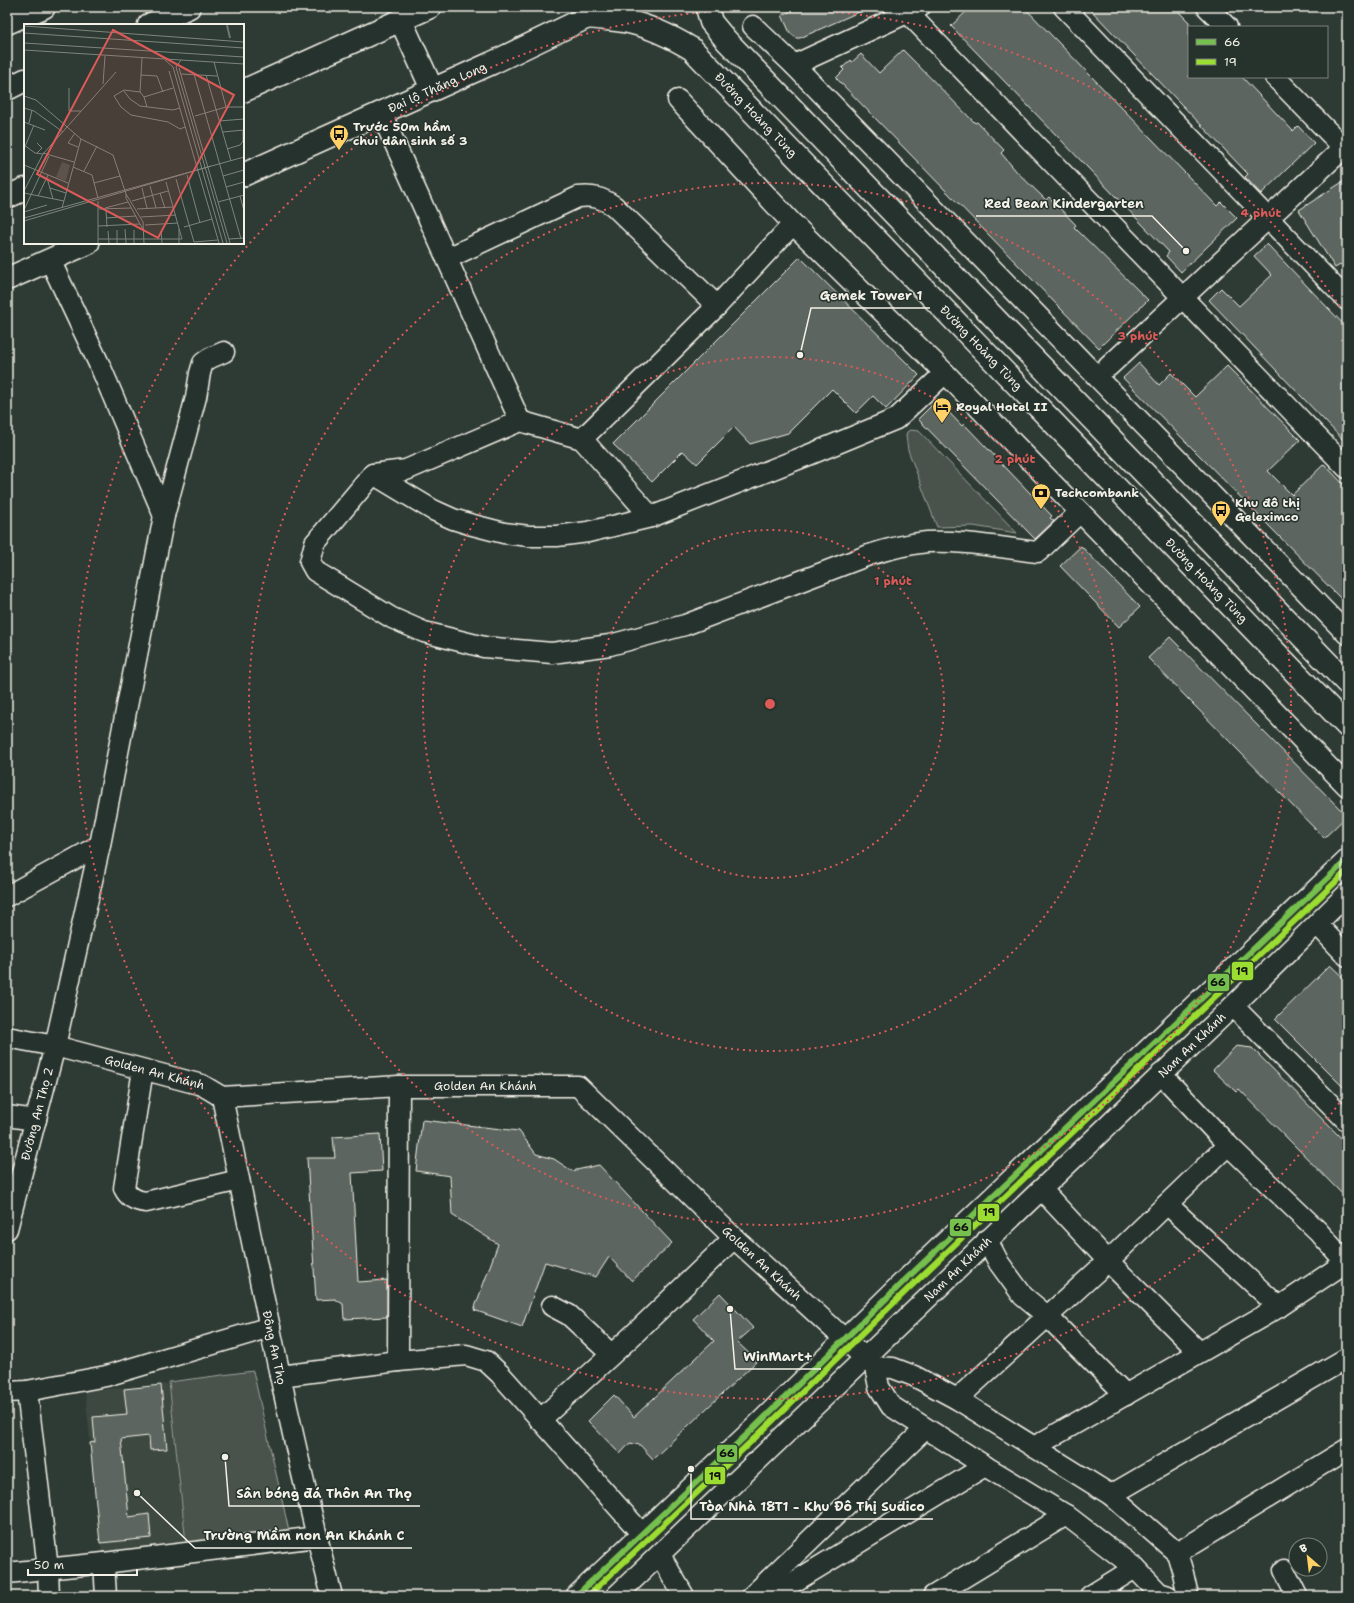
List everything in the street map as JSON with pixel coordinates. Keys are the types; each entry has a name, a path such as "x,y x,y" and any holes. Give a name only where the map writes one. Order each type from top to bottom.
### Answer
{"main road":[{"path":"7,23 44,7"},
{"path":"151,24 189,7"},
{"path":"244,91 430,7"},
{"name":"Đại lộ Thăng Long","path":"244,175 492,63 608,7"},
{"path":"707,7 711,22 722,36 1347,683"},
{"name":"Đường Hoàng Tùng","path":"588,17 628,22 647,27 670,36 692,49 1347,726"},
{"path":"402,23 432,89"},
{"path":"7,88 24,80"},
{"path":"7,197 24,188"},
{"path":"7,279 86,244"}],"street":[{"path":"1064,7 1346,298"},
{"path":"1207,7 1225,26"},
{"path":"794,65 914,10 1182,298 1347,468"},
{"path":"753,26 794,65 1347,634"},
{"path":"1108,367 1345,146 1276,78"},
{"path":"678,100 793,224 945,373 1347,786"},
{"path":"381,113 448,258 520,421"},
{"path":"448,258 578,197 597,197 614,206 716,306"},
{"path":"582,440 716,306 793,224"},
{"path":"50,260 101,368 164,516"},
{"name":"Đường An Thọ 2","path":"7,1229 55,1046 100,845 164,516 196,397 203,363 224,352"},
{"path":"373,474 433,510 453,519 490,529 528,536 557,536 588,532 651,517 896,419 945,373"},
{"path":"651,517 582,440 520,421 406,470 373,474 316,543 310,562 315,571 392,618 424,632 484,647 546,652 580,650 610,645 685,625 869,555 899,546 927,542 956,543 1038,552 1080,512"},
{"path":"7,896 100,845"},
{"path":"576,1596 754,1428 1347,860"},
{"name":"Nam An Khánh","path":"616,1596 870,1363 987,1240 1042,1190 1347,894"},
{"path":"1317,924 1347,956"},
{"path":"1252,950 1270,970"},
{"path":"1233,1006 1347,1121"},
{"name":"Golden An Khánh","path":"7,1037 55,1046 202,1085 222,1097 399,1086 578,1086 734,1238 846,1339 870,1363"},
{"path":"143,1070 124,1188 126,1194 139,1201 146,1202 239,1180"},
{"path":"1034,1447 1184,1363 1199,1352 1279,1307 1346,1264 1318,1231 1228,1145 1161,1074"},
{"path":"398,1361 399,1086"},
{"name":"Đông An Thọ","path":"222,1097 280,1376 332,1596"},
{"path":"7,1116 36,1120"},
{"path":"957,1399 1046,1316 1108,1261 1228,1145"},
{"path":"1042,1190 1108,1261 1199,1352"},
{"path":"1167,1204 1279,1307"},
{"path":"540,1420 734,1238"},
{"path":"987,1240 999,1263 1023,1296 1046,1316 1126,1395"},
{"path":"552,1306 569,1315 611,1354"},
{"path":"7,1392 27,1391 106,1376 270,1327"},
{"path":"280,1376 398,1361 466,1355 486,1361 500,1374 642,1534"},
{"path":"1111,1495 1347,1358"},
{"path":"870,1363 893,1368 914,1376 957,1399 1111,1495 1177,1553 1183,1573 1187,1596"},
{"path":"870,1363 879,1387 891,1406 925,1429 1066,1515 1135,1568 1159,1593 1168,1596"},
{"path":"27,1391 48,1569 49,1596"},
{"path":"752,1596 925,1429"},
{"path":"1177,1553 1347,1449"},
{"path":"772,1596 985,1466"},
{"path":"934,1596 1066,1515"},
{"path":"7,1573 104,1563 317,1537"},
{"path":"660,1555 684,1596"},
{"path":"104,1563 106,1596"},
{"path":"1090,1596 1135,1568"},
{"path":"1284,1570 1297,1596"}],"shaded area":[{"path":"910,430 919,431 1017,533 973,526 937,527 908,450 906,436 907,432"},
{"path":"253,1371 289,1531 186,1544 169,1382"},
{"path":"168,1384 185,1543 102,1555 85,1391"}],"building":[{"path":"800,7 870,7 800,38 796,38 790,33 782,15"},
{"path":"971,7 974,7 979,12 984,7 1024,7 1217,206 1221,202 1237,218 1181,272 1166,256 1169,252 951,26"},
{"path":"1088,7 1174,7 1189,22 1188,78 1243,78 1293,131 1298,126 1314,143 1261,194 1245,177 1248,174"},
{"path":"903,50 975,123 977,122 1004,150 1001,153 1017,172 1046,200 1049,197 1076,225 1074,227 1148,300 1099,348 836,78 844,70 842,68 861,54 879,73"},
{"path":"1347,179 1347,261 1335,268 1299,210"},
{"path":"1267,244 1347,328 1347,444 1209,300 1221,288 1239,306 1272,275 1254,256"},
{"path":"800,257 919,375 886,409 873,396 856,413 832,389 788,433 750,444 734,427 697,464 683,451 652,482 613,444"},
{"path":"1139,363 1159,385 1171,373 1195,397 1227,366 1300,440 1268,471 1292,495 1324,464 1347,488 1347,605 1123,378"},
{"path":"937,400 962,426 964,424 1052,516 1050,518 1054,521 1035,539 918,419"},
{"path":"1081,546 1140,607 1119,627 1060,566"},
{"path":"1170,637 1347,816 1324,838 1148,658"},
{"path":"1330,965 1347,981 1347,1091 1275,1019"},
{"path":"1236,1046 1252,1048 1347,1144 1347,1199 1239,1089 1236,1092 1213,1070"},
{"path":"422,1120 519,1131 536,1154 554,1159 572,1171 599,1165 672,1243 632,1281 609,1257 596,1277 545,1262 522,1327 474,1310 498,1244 452,1215 450,1176 416,1171"},
{"path":"380,1134 382,1171 352,1173 358,1282 387,1280 387,1317 344,1319 343,1304 335,1299 316,1300 307,1158 335,1158 333,1137"},
{"path":"720,1293 753,1328 737,1342 757,1361 653,1459 640,1445 630,1443 620,1454 588,1421 614,1395 634,1417 714,1341 693,1319"},
{"path":"161,1385 167,1449 150,1450 149,1436 121,1439 129,1517 149,1514 151,1538 100,1543 90,1443 95,1442 93,1417 127,1414 124,1389"}],"transit line":[{"name":"66","path":"576,1596 754,1428 901,1284 1347,860"},
{"name":"19","path":"588,1596 1347,871"}],"place":[{"name":"Trước 50m hầm chui dân sinh số 3","path":"339,151"},
{"name":"Red Bean Kindergarten","path":"1186,251"},
{"name":"Gemek Tower 1","path":"800,355"},
{"name":"Royal Hotel II","path":"942,424"},
{"name":"Techcombank","path":"1041,510"},
{"name":"Khu đô thị Geleximco","path":"1221,527"},
{"name":"WinMart+","path":"730,1309"},
{"name":"Sân bóng đá Thôn An Thọ","path":"225,1457"},
{"name":"Tòa Nhà 18T1 - Khu Đô Thị Sudico","path":"691,1469"},
{"name":"Trường Mầm non An Khánh C","path":"137,1493"}]}
